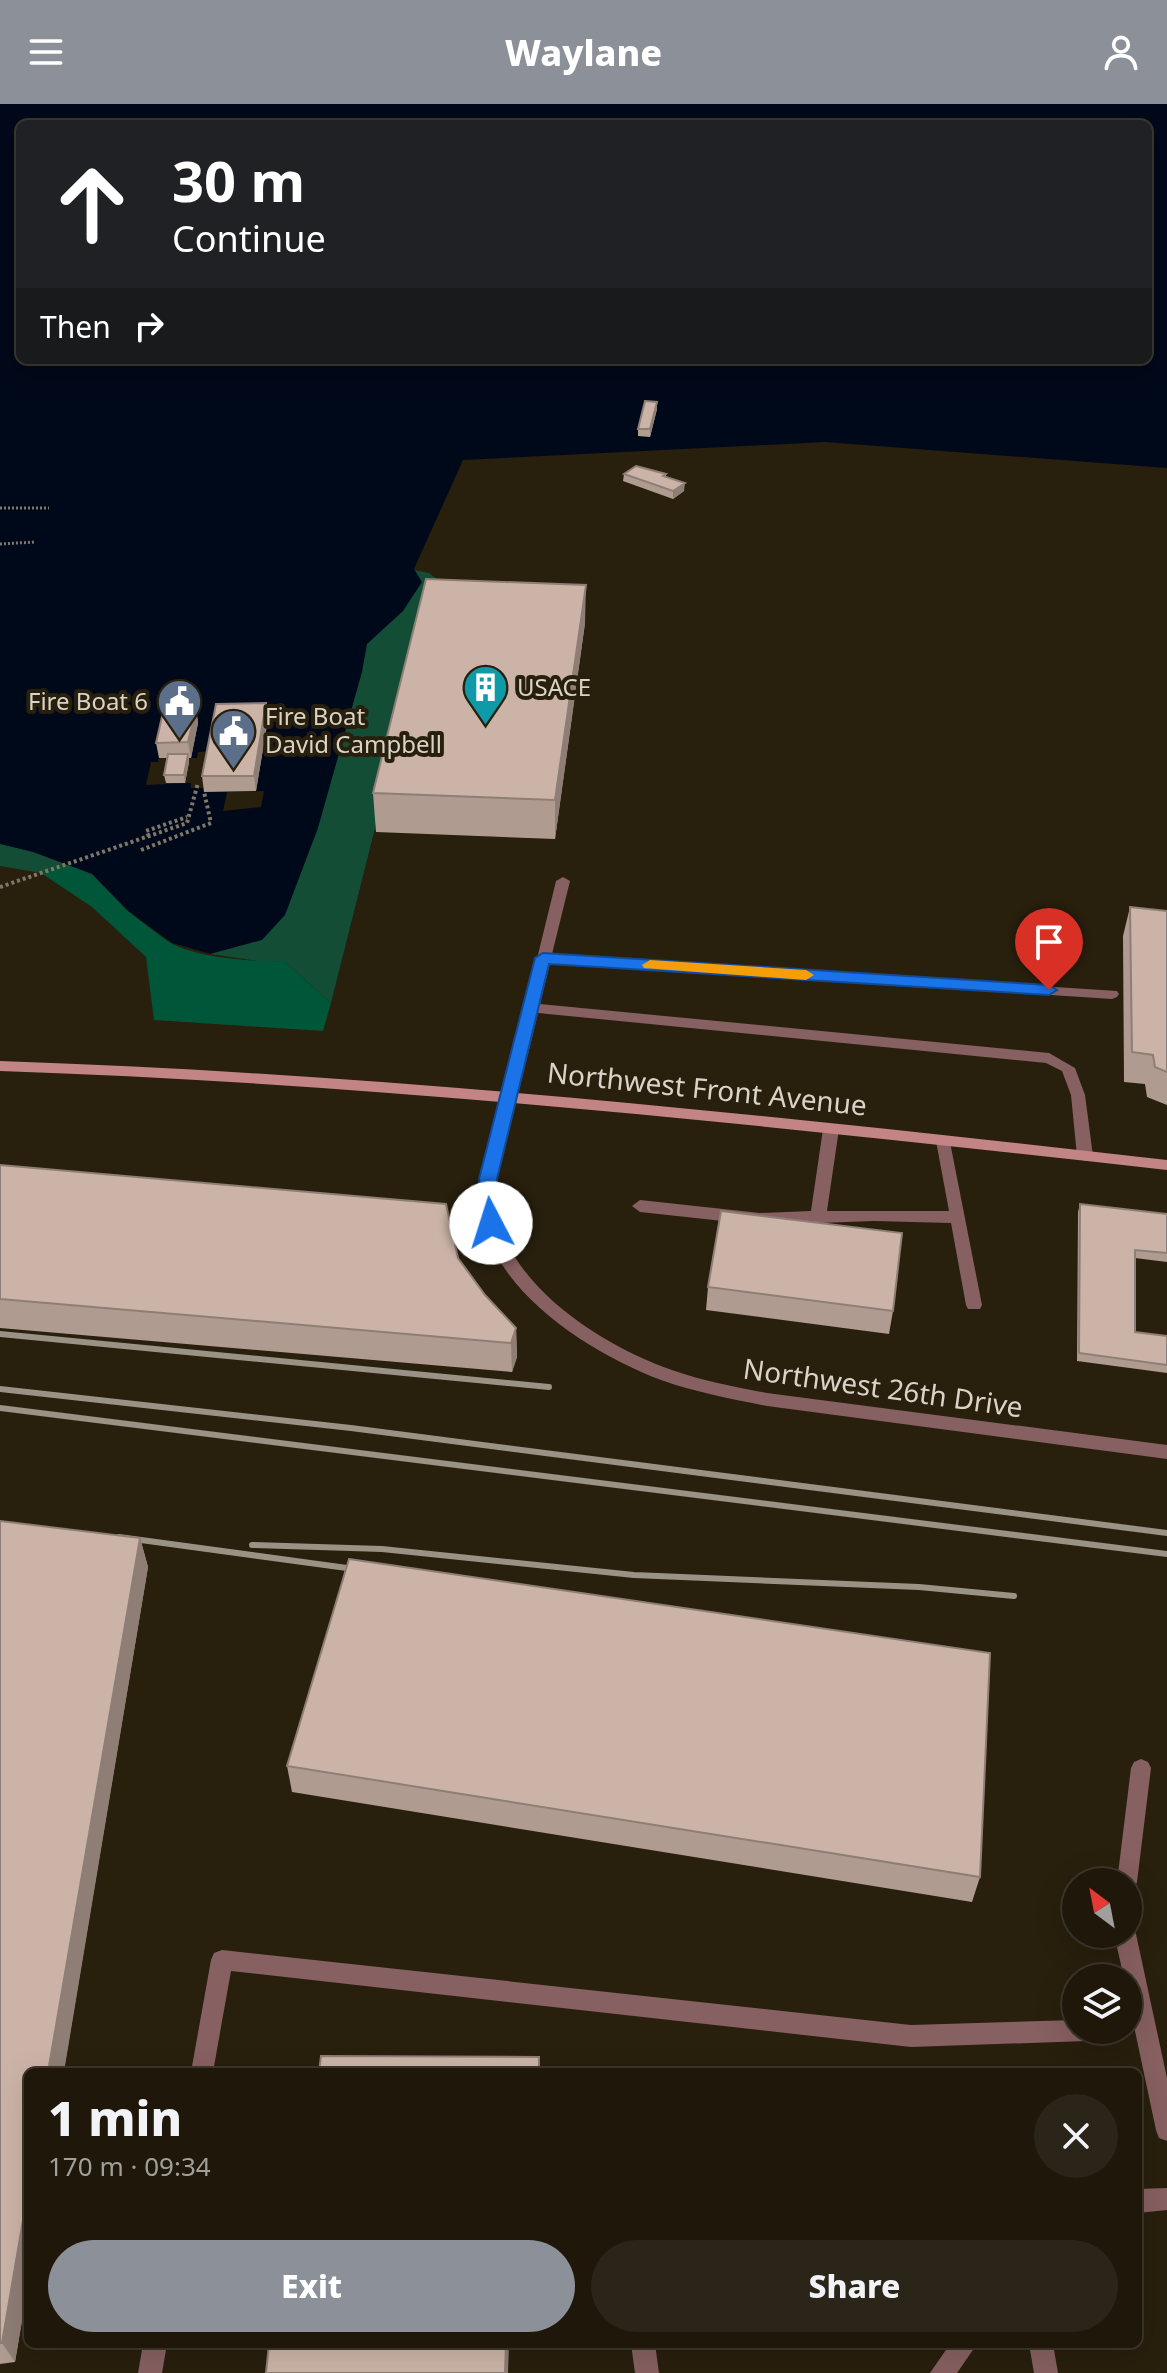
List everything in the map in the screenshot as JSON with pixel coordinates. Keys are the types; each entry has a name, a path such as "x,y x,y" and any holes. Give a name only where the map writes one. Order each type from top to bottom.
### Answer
{"main road":[{"name":"Northwest Front Avenue","path":"0,1066 311,1078 511,1094 1167,1165"}],"street":[{"name":"Northwest 26th Drive","path":"563,881 488,1179 491,1223 499,1245 516,1272 555,1313 600,1345 638,1365 719,1392 1167,1452"},
{"path":"543,958 1112,994"},
{"path":"530,1008 1049,1058 1068,1068 1078,1095 1085,1156"},
{"path":"818,1217 831,1129"},
{"path":"944,1141 974,1305"},
{"path":"640,1206 760,1219 958,1217"},
{"path":"1129,1868 1141,1768"},
{"path":"203,2068 222,1960 911,2036 1062,2031"},
{"path":"1141,2044 1167,2130"},
{"path":"1142,2201 1167,2199"},
{"path":"150,2373 154,2348"},
{"path":"644,2348 647,2373"},
{"path":"942,2373 962,2348"},
{"path":"1042,2348 1046,2373"}],"path":[{"path":"0,508 49,508"},
{"path":"0,544 35,542"},
{"path":"0,887 187,820 198,783"},
{"path":"141,850 211,823 204,792"}],"green space":[{"path":"414,570 429,573 454,592 428,617 331,1003 284,961 265,962 210,954 172,943 67,864 41,873 0,866 0,587 300,731"},
{"path":"67,864 95,880 144,924 180,947 225,958 284,961 331,1003 323,1031 154,1020 146,957 92,907 41,873"}],"water":[{"path":"0,104 1167,104 1167,468 825,442 463,460 414,569 422,582 403,611 367,644 318,828 285,915 262,940 210,954 172,943 128,911 92,874 33,852 0,844"}],"pier":[{"path":"212,751 205,788 191,788 191,783 146,785 151,762 158,762 159,758 197,758 198,752"},
{"path":"264,791 261,807 223,811 227,792"}],"building":[{"path":"645,401 657,402 650,429 638,429"},
{"path":"636,466 685,483 673,491 624,474"},
{"name":"USACE","path":"426,579 586,585 555,800 373,793"},
{"name":"Fire Boat David Campbell","path":"266,703 254,776 202,776 216,704"},
{"path":"164,708 196,708 188,742 156,743"},
{"path":"168,754 188,754 184,775 164,775"},
{"path":"1130,907 1167,911 1167,1072 1155,1067 1153,1055 1132,1052"},
{"path":"0,1165 446,1204 458,1258 485,1295 516,1328 511,1343 0,1299"},
{"path":"1080,1204 1167,1214 1167,1253 1135,1250 1135,1332 1167,1336 1167,1365 1079,1353"},
{"path":"721,1211 902,1233 893,1311 708,1287"},
{"path":"0,1521 140,1538 49,2068 24,2068 24,2214 0,2343"},
{"path":"349,1559 990,1653 980,1877 287,1766"},
{"path":"321,2056 539,2057 539,2068 320,2068"},
{"path":"269,2348 506,2348 505,2373 266,2373"}],"railway":[{"path":"0,1334 549,1387"},
{"path":"0,1389 351,1428 1167,1533"},
{"path":"0,1408 1167,1554"},
{"path":"119,1537 369,1571"},
{"path":"252,1545 382,1549 634,1575 919,1587 1014,1596"}],"slow traffic":[{"path":"650,965 806,975"}],"place":[{"name":"USACE","path":"486,727"},
{"name":"Fire Boat 6","path":"179,741"},
{"name":"Fire Boat David Campbell","path":"234,770"}],"route":[{"path":"491,1223 488,1179 543,958 1049,990"}]}
